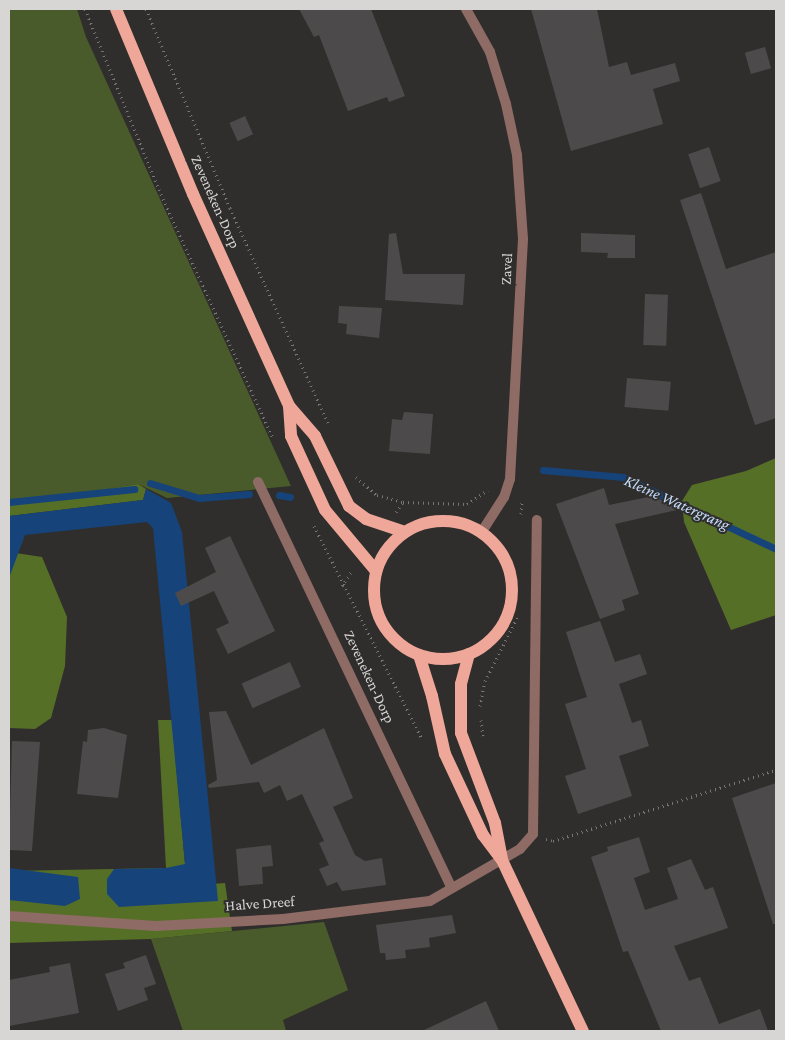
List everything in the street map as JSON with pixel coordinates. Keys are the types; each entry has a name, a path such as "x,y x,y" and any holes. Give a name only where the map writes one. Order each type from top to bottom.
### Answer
{"main road":[{"name":"Zeveneken-Dorp","path":"116,9 178,160 289,406 315,436 349,506 366,519 405,532"},
{"name":"Zeveneken-Dorp","path":"289,406 291,436 325,510 376,571"},
{"path":"435,522 467,526 481,533 495,546 505,561 512,598 498,632 485,645 469,654 452,659 419,655 397,641 381,621 375,605 376,571 393,543 405,532 435,522"},
{"path":"469,654 461,684 462,734 495,823 502,860"},
{"path":"419,655 432,696 445,754 483,835 502,860 583,1031"}],"street":[{"name":"Zavel","path":"466,9 490,52 506,104 517,155 523,239 510,479 504,497 481,533"},
{"name":"Zeveneken-Dorp","path":"258,482 451,886"},
{"path":"502,860 520,849 533,834 537,520"},
{"name":"Halve Dreef","path":"9,916 156,926 283,919 430,900 443,894 451,886 502,860"}],"path":[{"path":"85,9 163,199 275,443"},
{"path":"146,9 230,208 330,427"},
{"path":"350,471 377,495 403,502 467,504 490,489 493,482"},
{"path":"521,517 523,490"},
{"path":"313,523 424,742"},
{"path":"484,740 480,708 485,681 499,649 513,631 522,607"},
{"path":"533,834 553,841 776,770"}],"green space":[{"path":"9,9 77,9 86,37 291,486 167,498 138,484 9,505"},
{"path":"776,458 776,615 731,630 684,522 682,501 692,485 746,471"},
{"path":"138,484 146,489 143,500 9,516 9,505"},
{"path":"9,552 42,557 67,617 65,666 51,718 35,729 9,728"},
{"path":"158,720 172,720 187,886 225,883 232,931 151,939 9,943 9,871 166,868"},
{"path":"324,922 348,990 283,1020 286,1031 183,1031 151,939"}],"water":[{"path":"146,489 171,503 182,532 218,901 119,907 107,894 107,879 114,869 166,868 185,864 153,528 147,522 25,535 9,578 9,516 143,500"},
{"path":"9,868 78,877 80,899 65,906 9,900"}],"building":[{"path":"299,9 371,9 405,96 389,102 387,97 348,111 319,35 314,37"},
{"path":"531,9 597,9 609,67 627,62 631,75 675,63 680,81 653,89 663,124 571,151"},
{"path":"765,47 771,68 751,74 745,53"},
{"path":"245,116 253,134 238,141 229,123"},
{"path":"709,147 721,181 700,188 688,154"},
{"path":"701,193 726,269 776,252 776,418 755,425 680,200"},
{"path":"396,233 403,274 465,274 463,305 385,300 389,234"},
{"path":"581,233 635,235 635,258 607,258 608,253 581,252"},
{"path":"645,294 668,295 666,346 643,345"},
{"path":"339,306 382,308 379,338 346,334 347,324 338,323"},
{"path":"627,378 671,382 668,411 624,407"},
{"path":"404,412 433,414 430,454 389,451 392,419 402,420"},
{"path":"604,488 609,505 653,496 681,509 615,524 639,594 622,600 625,610 600,619 556,504"},
{"path":"230,536 275,631 228,654 216,629 229,623 214,591 181,606 175,593 216,572 205,548"},
{"path":"600,621 615,662 640,654 647,674 619,684 632,723 641,720 649,746 619,756 632,796 578,814 565,776 586,769 565,704 587,697 566,632"},
{"path":"290,662 301,687 253,708 242,684"},
{"path":"226,711 251,765 324,728 353,798 333,807 355,855 365,861 382,858 386,885 342,891 337,882 327,886 319,869 329,865 319,843 324,841 302,794 287,801 280,785 264,793 259,782 209,788 208,785 217,780 209,712"},
{"path":"104,728 127,735 118,798 77,794 83,741 87,742 88,730"},
{"path":"12,741 40,742 32,851 9,850"},
{"path":"776,783 776,924 773,924 732,798"},
{"path":"639,837 650,872 634,878 645,910 678,899 667,868 691,859 705,890 713,887 728,928 674,946 689,981 700,977 719,1024 760,1009 768,1031 661,1031 628,951 623,952 591,857 608,851 607,847"},
{"path":"271,845 273,866 262,867 263,884 239,886 236,849"},
{"path":"452,915 456,933 429,938 430,947 405,950 406,958 386,960 385,953 380,953 376,925"},
{"path":"146,955 156,984 144,988 148,1000 118,1011 105,974 125,968 123,963"},
{"path":"70,963 79,1013 9,1026 9,980 50,972 49,967"},
{"path":"486,1001 499,1031 422,1031"}],"waterway":[{"name":"Kleine Watergrang","path":"543,470 623,477 776,549"},
{"name":"Kleine Watergrang","path":"150,483 199,498 249,494"},
{"name":"Kleine Watergrang","path":"9,502 134,489"},
{"name":"Kleine Watergrang","path":"279,495 290,497"}]}
